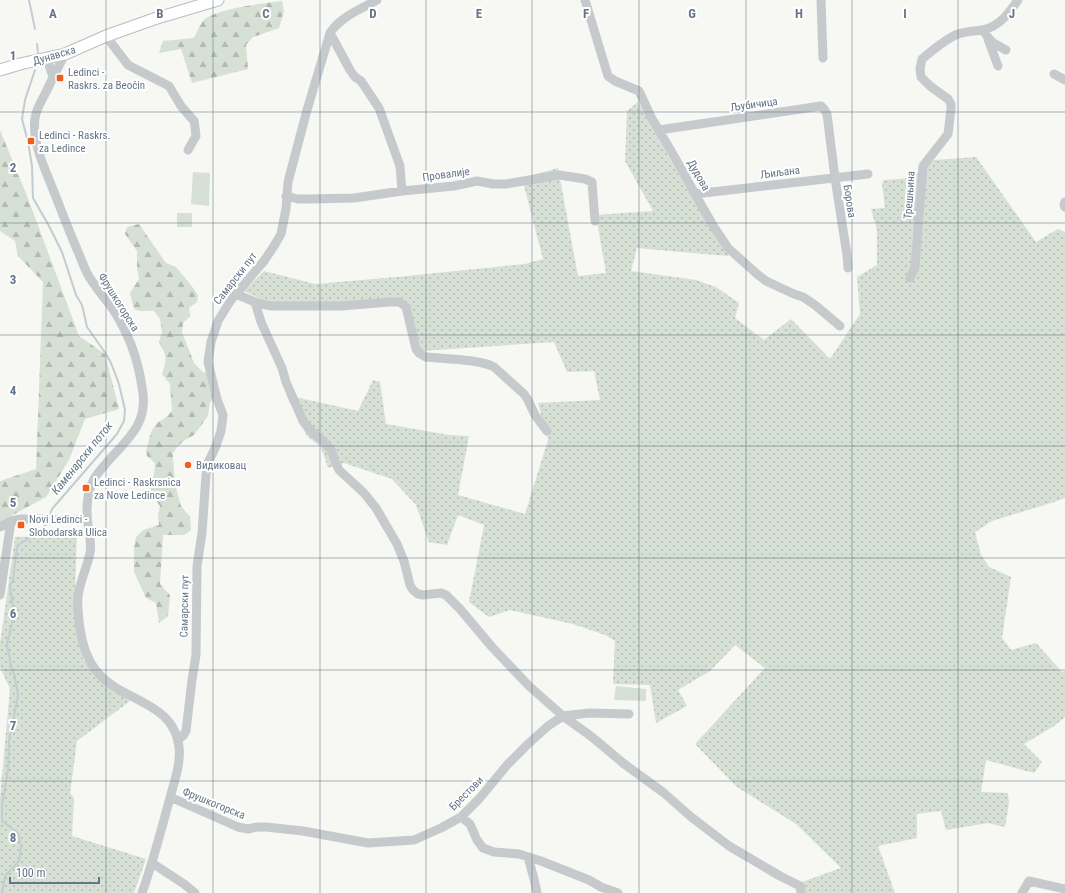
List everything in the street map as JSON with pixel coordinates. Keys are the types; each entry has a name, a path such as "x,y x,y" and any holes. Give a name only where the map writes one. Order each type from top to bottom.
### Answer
{"main road":[{"name":"Дунавска","path":"0,70 65,54 106,36 154,19 218,0"}],"street":[{"name":"Самарски пут","path":"178,739 183,736 186,731 196,655 197,566 202,533 206,475 208,463 216,446 223,422 223,415 217,400 208,362 211,342 218,321 231,300 264,261 278,240 284,222 288,182 294,156 330,33 334,26 345,17 377,0"},
{"name":"Дудова","path":"585,0 608,76 615,81 638,91 651,117 695,194 728,248 766,281 794,294 803,296 815,304 840,326"},
{"path":"821,0 823,58"},
{"name":"Трешњина","path":"910,278 915,267 923,166 948,134 951,109 951,104 948,99 930,86 921,77 920,64 922,59 947,39 958,34 983,30 997,24 1018,0"},
{"path":"983,30 998,66"},
{"path":"330,33 350,70 361,81 379,108 400,166 402,191"},
{"path":"106,36 128,66 169,86 181,106 194,121 196,136 188,150"},
{"path":"988,39 1006,50"},
{"name":"Фрушкогорска","path":"65,54 37,110 35,127 37,146 72,238 88,274 122,325 128,338 143,390 143,403 140,421 128,439 94,478 87,501 87,519 91,544 77,598 81,634 87,654 98,674 117,688 159,711 166,717 178,739 180,751 176,775 152,863 142,893"},
{"path":"47,59 53,77"},
{"path":"1054,74 1065,80"},
{"name":"Љубичица","path":"659,130 821,106 827,114 830,137"},
{"name":"Борова","path":"830,137 848,268"},
{"name":"Љиљана","path":"695,194 868,174"},
{"name":"Провалије","path":"286,196 298,199 354,198 402,191 454,186 477,181 493,184 506,184 559,175 585,179 592,182 595,221"},
{"path":"1065,202 1065,207"},
{"path":"236,294 255,302 270,306 282,307 341,306 379,302 400,302 406,307 414,345 419,353 426,357 475,362 494,366 524,394 535,415 547,431"},
{"path":"255,302 261,322 282,368 288,387 303,421 331,450 334,461 339,470 376,508 397,544 413,590 418,594 423,595 441,593 446,595 529,686 563,716 664,793 706,830 729,846 800,886 801,893"},
{"path":"0,527 11,521 21,519 87,519"},
{"path":"0,595 11,521"},
{"name":"Брестови","path":"274,828 303,831 368,843 414,840 461,817 479,799 507,765 528,744 548,726 563,716 589,713 629,714"},
{"name":"Фрушкогорска","path":"170,797 238,827 274,828"},
{"path":"461,817 470,824 477,840 483,848 494,852 519,854 569,871 601,887 618,893"},
{"path":"528,857 537,893"},
{"path":"152,863 196,893"},
{"path":"1022,893 1028,881 1065,889"}],"green space":[{"path":"282,1 284,11 279,28 253,37 246,45 248,69 192,83 181,49 159,53 163,41 194,38 203,21 217,13 240,7"},
{"path":"638,102 687,189 729,256 637,248 631,271 696,280 716,287 739,303 735,318 764,340 791,319 830,359 860,314 857,277 877,265 877,230 871,209 885,208 882,185 883,180 912,178 934,160 976,157 1036,242 1058,229 1065,232 1065,498 992,521 975,532 981,555 989,567 1011,577 1002,638 1011,650 1036,643 1062,672 1065,671 1065,717 1054,726 1024,744 1042,762 1034,773 986,760 981,792 1008,793 1009,803 1005,827 988,823 946,830 941,811 917,814 917,838 878,846 895,893 805,893 802,882 841,868 796,824 737,787 695,744 765,668 735,645 710,671 678,690 687,706 656,723 650,685 613,684 615,641 605,635 573,624 510,610 489,617 469,602 484,525 458,515 447,545 429,542 416,505 392,479 344,463 328,468 321,447 307,436 286,395 358,411 373,380 380,382 386,424 449,435 469,436 458,495 525,514 548,440 538,403 600,400 594,371 567,372 554,342 421,351 404,306 273,305 244,291 264,271 315,284 525,264 543,259 522,178 558,168 578,276 606,273 596,215 653,211 625,161 627,111"},
{"path":"0,130 29,201 79,336 105,354 119,409 85,419 69,460 46,497 0,522 0,481 36,469 43,282 18,256 15,241 0,231"},
{"path":"193,172 210,173 209,206 191,204"},
{"path":"177,213 192,213 192,227 177,227"},
{"path":"139,224 166,263 176,267 198,295 197,302 189,308 190,316 183,323 182,332 194,363 203,372 209,373 214,400 210,402 208,416 194,435 178,446 173,453 175,484 181,506 190,517 191,530 184,535 163,535 160,584 170,595 168,616 159,623 156,603 146,598 134,572 134,548 136,537 143,530 159,525 158,514 160,506 152,496 150,486 154,474 155,463 147,456 146,451 151,432 157,423 168,416 172,410 170,384 162,374 165,365 165,358 164,351 159,342 162,332 160,319 154,311 134,309 130,293 139,279 137,251 125,234 127,227"},
{"path":"77,536 74,611 83,659 100,680 130,701 77,741 70,793 74,798 72,836 146,859 134,893 0,893 0,798 10,689 0,667 0,644 15,537"},
{"path":"616,686 646,689 646,701 614,700"}],"waterway":[{"name":"Каменарски поток","path":"29,0 35,29"},
{"name":"Каменарски поток","path":"37,44 38,54"},
{"name":"Каменарски поток","path":"35,70 25,100 22,119 32,166 33,198 62,252 76,295 82,305 87,327 111,363 119,384 125,410 124,421 117,434 52,509 49,517"},
{"name":"Каменарски поток","path":"2,893 5,876 19,861 21,847 18,833 2,821 2,806 8,770 9,740 18,696 7,644 14,615 10,585 13,581 17,546 38,532 47,523"}],"place":[{"name":"Ledinci - Raskrs. za Beočin","path":"60,78"},
{"name":"Ledinci - Raskrs. za Ledince","path":"31,141"},
{"name":"Видиковац","path":"188,465"},
{"name":"Ledinci - Raskrsnica za Nove Ledince","path":"86,488"},
{"name":"Novi Ledinci - Slobodarska Ulica","path":"21,525"}]}
